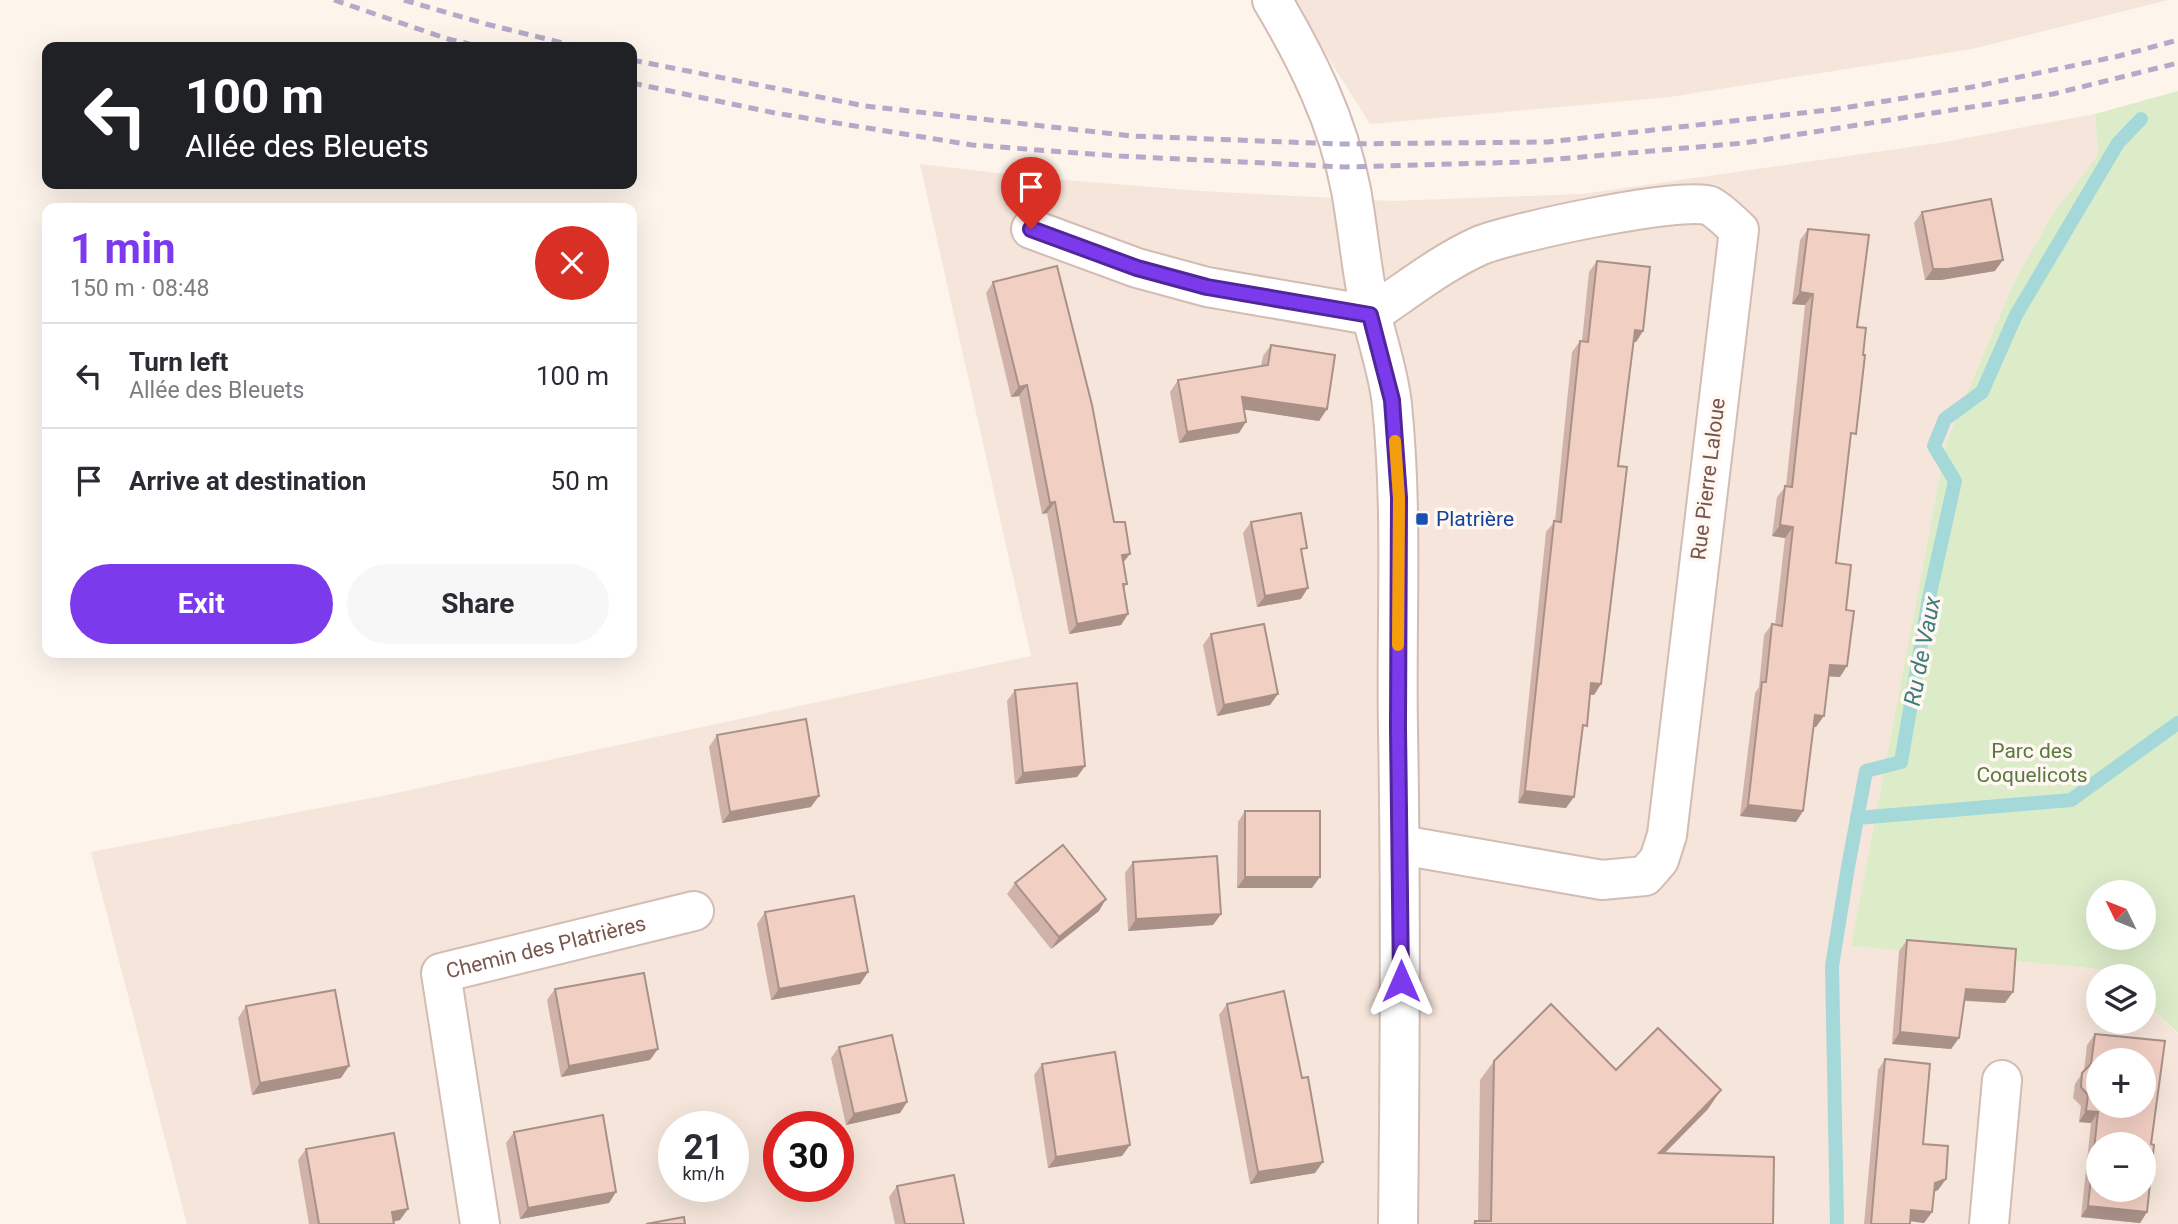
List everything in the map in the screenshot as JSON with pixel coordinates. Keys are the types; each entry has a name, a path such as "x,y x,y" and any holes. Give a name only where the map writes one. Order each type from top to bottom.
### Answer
{"street":[{"path":"1272,0 1300,47 1319,87 1339,144 1350,189 1370,315 1392,400 1399,498 1398,727 1401,845 1398,1224"},
{"name":"Rue Pierre Laloue","path":"1370,315 1477,247 1534,229 1672,205 1710,206 1739,230 1667,835 1659,860 1645,876 1602,880 1401,845"},
{"path":"1031,229 1137,268 1207,287 1370,315"},
{"name":"Chemin des Platrières","path":"480,1224 441,973 694,911"},
{"path":"1989,1224 2002,1080"}],"shaded area":[{"path":"1292,0 2168,0 1972,49 1670,97 1370,124"},
{"path":"2095,114 2098,155 2052,215 2014,282 1946,443 1851,946 2086,968 2086,1034 2156,1034 2156,1013 2178,1034 2178,1224 187,1224 91,852 387,795 1031,656 920,164 1040,178 1200,191 1392,201 1582,194 1939,143"}],"green space":[{"name":"Parc des Coquelicots","path":"2178,91 2178,1033 2156,1013 2156,964 2086,964 2086,968 1851,946 1946,443 2014,282 2052,215 2098,155 2095,114"}],"building":[{"path":"1991,199 2003,260 1933,269 1922,212"},
{"path":"1808,229 1869,235 1857,327 1866,328 1865,355 1856,434 1851,433 1836,563 1851,565 1846,610 1854,611 1847,666 1830,665 1824,716 1815,715 1803,811 1748,805 1762,682 1766,682 1772,624 1782,626 1793,527 1780,525 1785,486 1792,487 1813,294 1800,292"},
{"path":"1597,261 1650,267 1643,331 1635,330 1618,466 1627,467 1601,684 1591,683 1587,726 1583,725 1574,797 1525,791 1554,521 1561,522 1580,341 1588,342"},
{"path":"1057,266 1092,405 1114,522 1125,522 1130,554 1122,555 1128,614 1077,624 1055,502 1050,503 1027,385 1019,387 993,282"},
{"path":"1271,345 1335,355 1327,409 1242,397 1246,422 1187,432 1178,380 1268,365"},
{"path":"1301,513 1307,548 1301,549 1308,588 1265,596 1251,522"},
{"path":"1264,624 1278,694 1224,705 1211,634"},
{"path":"1077,683 1085,766 1023,773 1015,690"},
{"path":"806,719 819,796 730,812 717,735"},
{"path":"1245,811 1320,811 1320,877 1245,877"},
{"path":"1063,845 1106,899 1059,937 1015,883"},
{"path":"1217,856 1221,914 1136,919 1133,862"},
{"path":"854,896 868,972 779,989 765,912"},
{"path":"1907,940 2016,949 2013,992 1966,989 1959,1038 1900,1032"},
{"path":"644,973 658,1049 569,1066 555,989"},
{"path":"335,990 349,1066 260,1083 246,1006"},
{"path":"1284,991 1302,1078 1308,1077 1323,1162 1258,1172 1227,1004"},
{"path":"1551,1004 1616,1070 1658,1028 1721,1090 1659,1153 1774,1157 1773,1224 1475,1224 1475,1221 1491,1221 1494,1061"},
{"path":"2095,1034 2165,1041 2156,1107 2156,1048 2093,1048"},
{"path":"892,1035 907,1102 854,1114 839,1047"},
{"path":"1115,1052 1130,1145 1056,1157 1042,1064"},
{"path":"1885,1059 1930,1064 1923,1144 1948,1146 1946,1179 1935,1183 1932,1212 1911,1210 1910,1224 1871,1224"},
{"path":"2086,1069 2086,1093 2081,1087 2082,1073"},
{"path":"603,1115 616,1192 528,1208 514,1132"},
{"path":"2097,1118 2155,1118 2153,1132 2096,1132"},
{"path":"394,1133 408,1209 392,1212 394,1224 319,1224 306,1149"},
{"path":"954,1175 964,1224 905,1224 897,1186"},
{"path":"2088,1202 2148,1202 2147,1212 2088,1206"},
{"path":"684,1217 685,1224 646,1224"}],"waterway":[{"name":"Ru de Vaux","path":"1837,1224 1832,966 1866,771 1901,762 1929,598 1955,481 1934,446 1945,419 1982,392 2016,315 2118,143 2141,119"},
{"path":"1857,818 2071,800 2178,723"}],"railway":[{"path":"334,0 461,42"},
{"path":"404,0 559,42"},
{"path":"637,61 865,106 1132,136 1339,144 1548,142 1837,109 1972,87 2119,56 2178,40"},
{"path":"637,84 775,113 972,145 1119,156 1345,167 1524,162 1744,143 2053,94 2178,63"}],"slow traffic":[{"path":"1395,441 1399,498 1398,645"}],"place":[{"name":"Platrière","path":"1422,519"}],"route":[{"path":"1031,229 1137,268 1207,287 1370,315 1392,400 1399,498 1401,981"}]}
